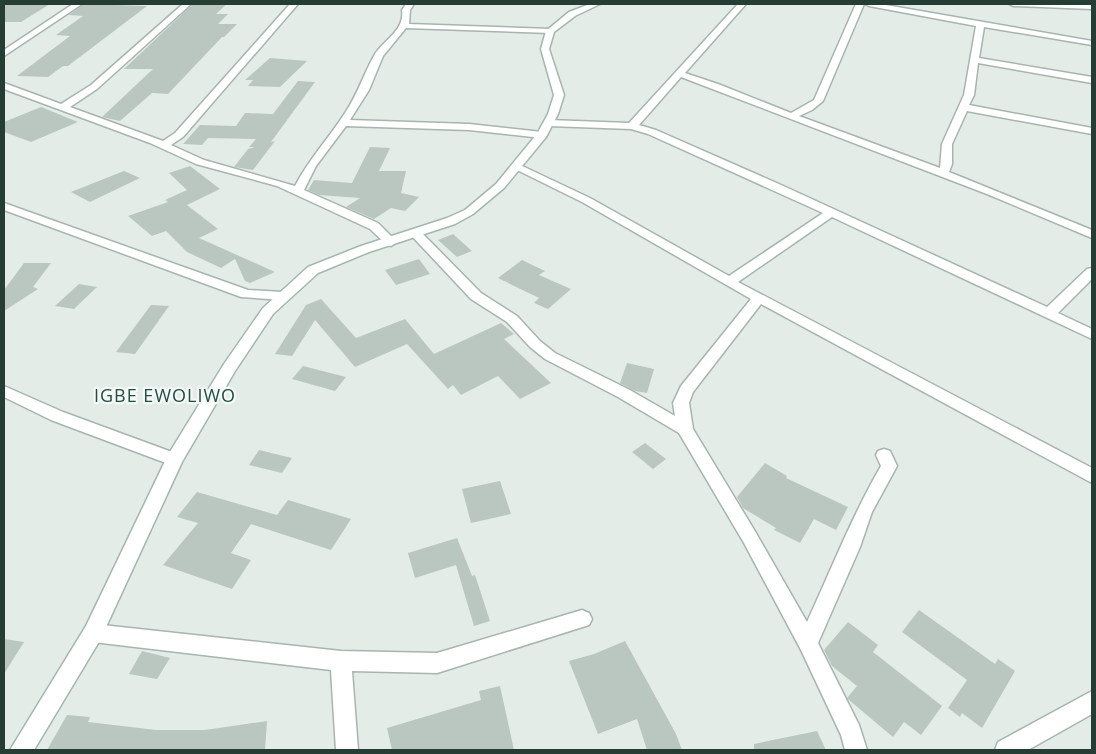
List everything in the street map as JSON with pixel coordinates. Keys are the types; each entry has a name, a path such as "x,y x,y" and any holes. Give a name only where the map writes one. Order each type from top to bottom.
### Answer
{"street":[{"path":"4,54 78,4"},
{"path":"62,108 94,87 187,4"},
{"path":"162,146 179,135 294,4"},
{"path":"298,192 311,166 345,123 364,90 379,55 404,26 407,17 406,10 410,4"},
{"path":"21,750 93,633 174,460 229,368 268,311 303,277 326,263 391,242 469,212 500,186 545,129 559,95 545,50 550,30 567,16 596,4"},
{"path":"632,126 639,122 663,89 679,74 742,4"},
{"path":"792,116 809,108 818,101 860,4"},
{"path":"869,4 1092,43"},
{"path":"1013,4 1092,7"},
{"path":"943,174 947,164 947,144 971,85 973,60 980,24"},
{"path":"404,26 550,30"},
{"path":"973,60 1092,80"},
{"path":"679,74 726,89 1063,220 1092,234"},
{"path":"4,86 200,162 267,179 374,226 391,242"},
{"path":"962,107 1092,131"},
{"path":"345,123 398,127 545,129 632,126 652,132 1092,334"},
{"path":"516,167 586,200 729,282 1092,476"},
{"path":"4,206 246,294 282,296"},
{"path":"729,282 831,213"},
{"path":"415,233 476,296 512,319 535,344 550,356 623,392 685,429"},
{"path":"1048,314 1092,272"},
{"path":"759,297 741,323 686,390 681,403 685,429 750,538 808,643 847,724 856,750"},
{"path":"4,391 57,416 174,460"},
{"path":"808,643 851,547 864,511 889,466 884,455"},
{"path":"93,633 341,661 437,662 582,619"},
{"path":"341,661 347,750"},
{"path":"1006,750 1092,702"}],"building":[{"path":"4,4 50,4 21,22 4,22"},
{"path":"84,4 147,6 68,66 63,66 48,77 17,76 70,36 56,35 83,16 69,15"},
{"path":"193,4 227,4 216,14 228,14 218,24 237,24 222,37 168,94 152,93 120,121 102,117 153,69 124,69"},
{"path":"270,58 307,61 280,87 248,86 253,80 245,80"},
{"path":"298,81 315,82 253,170 234,167 248,149 255,147 249,147 256,139 208,138 202,145 183,144 200,125 236,126 245,113 273,114"},
{"path":"41,107 78,122 31,142 4,132 4,122"},
{"path":"370,147 390,148 379,171 406,171 401,193 419,197 405,211 391,208 374,219 346,207 360,198 319,195 308,190 314,180 352,183"},
{"path":"190,166 220,189 187,205 218,229 199,238 275,272 250,283 245,281 235,259 221,268 187,252 166,231 152,236 128,216 168,202 165,200 187,190 169,173"},
{"path":"124,171 140,178 90,202 71,192"},
{"path":"453,234 472,251 457,257 438,240"},
{"path":"419,259 430,274 396,285 385,270"},
{"path":"522,260 545,271 539,275 571,289 548,309 534,303 539,298 498,278"},
{"path":"24,263 51,263 33,287 38,289 4,311 4,290"},
{"path":"79,284 97,287 74,309 55,306"},
{"path":"321,299 356,338 405,319 434,354 501,323 514,334 504,339 551,383 520,399 498,376 461,395 453,385 448,389 407,344 355,367 315,320 292,356 275,354 306,305"},
{"path":"151,305 169,306 135,354 116,352"},
{"path":"627,363 654,369 647,393 635,391 620,383"},
{"path":"303,366 346,377 335,391 292,379"},
{"path":"645,443 666,459 653,469 632,452"},
{"path":"259,450 292,458 282,473 249,465"},
{"path":"765,463 787,476 786,478 848,507 836,530 814,519 800,543 774,530 776,528 743,508 737,497"},
{"path":"500,481 511,514 471,523 462,489"},
{"path":"197,492 277,515 288,500 351,519 331,550 251,524 231,553 251,560 232,589 163,565 198,523 177,517"},
{"path":"457,538 472,576 475,575 490,621 474,626 456,565 415,578 408,553"},
{"path":"919,610 995,664 998,659 1015,671 982,728 962,713 960,717 948,708 967,680 902,632"},
{"path":"848,622 878,645 873,652 942,706 921,735 904,722 893,737 847,698 857,686 832,666 824,650"},
{"path":"4,639 24,642 4,674"},
{"path":"625,641 676,734 682,750 647,750 637,719 598,734 569,661 594,654"},
{"path":"142,651 170,658 157,679 129,674"},
{"path":"500,686 514,750 392,750 387,728 481,700 479,691"},
{"path":"67,715 90,717 88,722 156,730 205,730 267,721 265,750 47,750"},
{"path":"817,731 826,750 754,750 754,744"}],"district":[{"name":"IGBE EWOLIWO","path":"165,396"}]}
